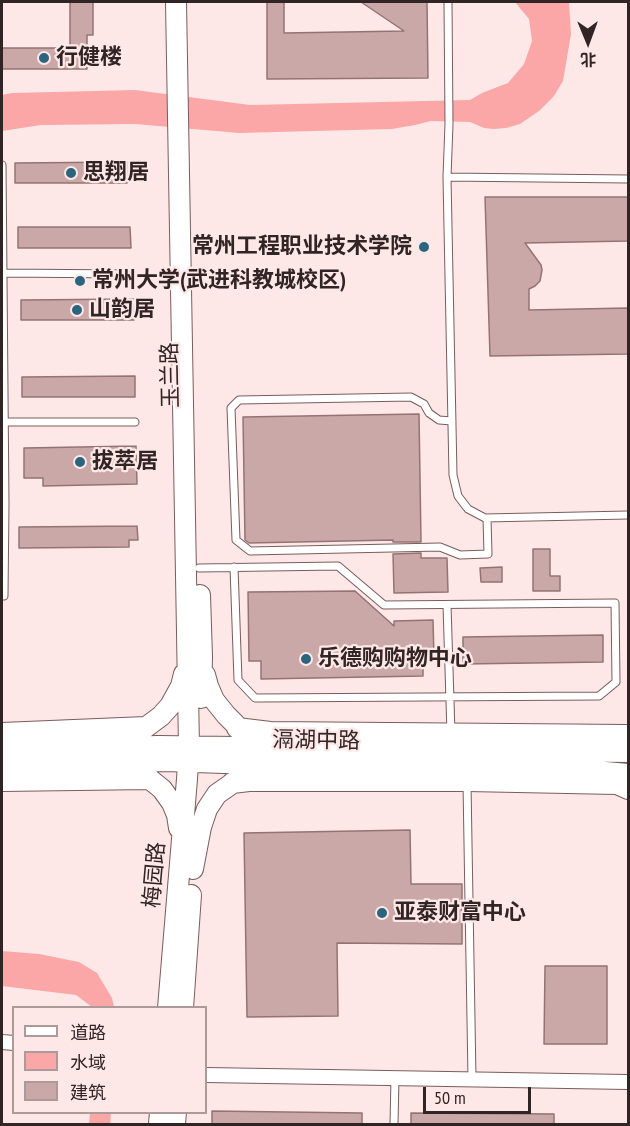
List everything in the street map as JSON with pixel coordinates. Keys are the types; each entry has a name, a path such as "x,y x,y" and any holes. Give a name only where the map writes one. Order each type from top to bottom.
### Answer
{"street":[{"name":"玉兰路","path":"176,2 184,87"},
{"name":"玉兰路","path":"188,2 184,134 195,754"},
{"name":"玉兰路","path":"184,134 199,568 195,657"},
{"path":"186,868 177,815 172,803 162,789 150,779 109,754 161,716 170,706 195,657"},
{"path":"195,657 214,700 237,728 255,742 273,747 289,757"},
{"path":"2,733 146,727"},
{"path":"237,728 270,732 628,735"},
{"name":"滆湖中路","path":"2,750 289,757 560,768 628,774"},
{"name":"滆湖中路","path":"289,757 628,752"},
{"name":"滆湖中路","path":"2,763 109,754"},
{"name":"梅园路","path":"168,1006 186,868 195,754"},
{"path":"186,868 207,808 217,794 253,771 289,757"},
{"path":"2,781 150,779"},
{"path":"232,783 249,781 467,781 617,784 628,789"},
{"name":"梅园路","path":"183,1006 186,868"},
{"path":"207,1075 628,1082"}],"lane":[{"path":"448,2 447,177 453,475 458,496 468,509 485,518 628,515"},
{"path":"2,165 4,422 4,596 2,596"},
{"path":"447,177 628,179"},
{"path":"2,273 131,274"},
{"path":"452,421 439,420 429,412 424,404 411,397 239,400 231,408 236,540 250,551 440,547 460,555 488,554 488,518"},
{"path":"4,422 135,422"},
{"path":"199,568 234,567 338,566 384,605 615,603 616,682 599,696 255,698 238,680 234,567"},
{"path":"447,605 451,733"},
{"path":"467,781 472,1079"},
{"path":"394,1125 395,1078"}],"water":[{"path":"515,2 569,2 571,34 563,81 554,96 539,111 520,124 506,128 484,128 470,122 431,121 392,129 239,133 135,124 41,125 2,131 2,95 12,93 135,90 250,105 470,100 508,83 524,64 532,41 529,19"},
{"path":"2,951 39,954 79,962 97,973 112,998 114,1006 91,1006 76,995 2,986"},
{"path":"90,1114 111,1114 110,1124 89,1124"}],"building":[{"name":"行健楼","path":"70,2 93,2 93,35 87,35 87,69 2,69 2,48 70,48"},
{"path":"267,2 284,2 284,33 404,31 361,2 427,2 428,78 267,79"},
{"name":"思翔居","path":"127,162 127,183 15,183 15,163"},
{"path":"485,197 628,197 628,241 525,243 541,265 542,270 540,281 529,289 529,310 628,308 628,354 490,356"},
{"name":"思翔居","path":"18,227 130,227 131,248 18,248"},
{"name":"山韵居","path":"134,299 134,320 21,320 21,300"},
{"name":"山韵居","path":"135,376 135,397 22,397 22,377"},
{"path":"419,414 421,542 393,542 393,540 249,543 245,540 243,417"},
{"name":"拔萃居","path":"136,446 137,484 43,486 43,478 24,478 24,448"},
{"path":"137,526 138,540 129,540 129,547 19,548 19,527"},
{"path":"533,549 550,549 550,576 560,576 560,591 533,591"},
{"path":"421,553 421,558 447,558 448,592 394,593 393,554"},
{"path":"502,567 502,582 481,582 480,568"},
{"path":"355,591 394,626 394,621 433,620 434,659 423,660 423,676 261,679 261,661 249,661 248,592"},
{"path":"603,635 603,662 463,664 463,637"},
{"path":"410,830 411,884 462,884 462,944 337,943 338,1016 247,1017 244,833"},
{"path":"545,966 607,966 607,1044 544,1044"},
{"path":"212,1111 362,1113 362,1125 212,1125"},
{"path":"411,1113 554,1114 554,1125 411,1125"}],"place":[{"name":"行健楼","path":"44,58"},
{"name":"思翔居","path":"71,173"},
{"name":"常州工程职业技术学院","path":"424,247"},
{"name":"常州大学(武进科教城校区)","path":"80,281"},
{"name":"山韵居","path":"77,310"},
{"name":"拔萃居","path":"80,462"},
{"name":"乐德购购物中心","path":"306,659"},
{"name":"亚泰财富中心","path":"382,913"}]}
